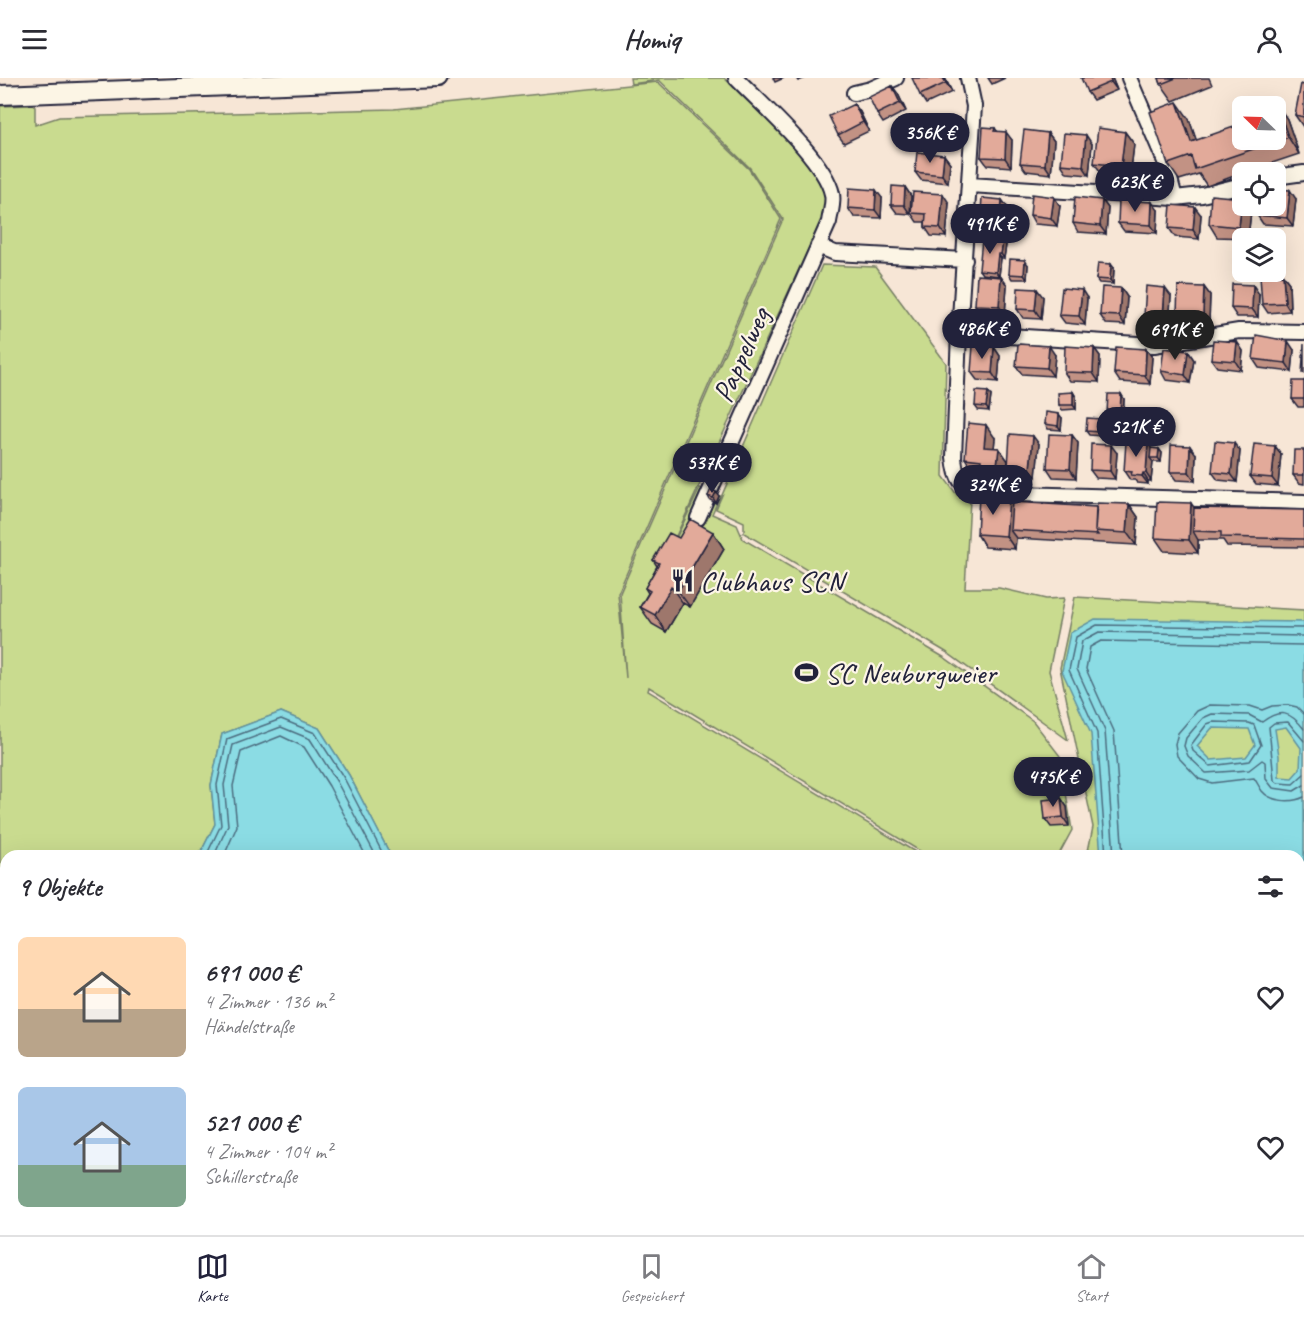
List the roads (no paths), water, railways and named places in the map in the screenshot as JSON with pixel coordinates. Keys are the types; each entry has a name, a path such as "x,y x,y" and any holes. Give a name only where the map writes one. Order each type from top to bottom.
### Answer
{"main road":[{"path":"0,95 438,78"}],"street":[{"name":"Pappelweg","path":"698,518 829,222 833,196 827,179 811,156 736,78"},
{"path":"854,93 871,89 896,78"},
{"path":"968,78 974,106 959,333 954,457 956,476 969,488 982,493 1304,502"},
{"path":"1130,78 1166,164 1175,198"},
{"path":"1286,175 1304,173"},
{"path":"970,185 1175,198 1202,195 1232,188"},
{"path":"818,246 836,253 964,260"},
{"path":"959,333 1154,345 1239,331 1304,332"}],"water":[{"path":"1095,619 1304,622 1304,850 1101,850 1091,734 1062,671 1070,633","holes":["1286,727 1301,748 1300,769 1292,778 1279,777 1275,729","1212,728 1249,729 1255,745 1246,757 1211,760 1197,746"]},
{"path":"281,712 319,728 349,775 388,850 202,850 215,824 211,785 222,734"}],"place":[{"name":"Clubhaus SCN","path":"682,581"},
{"name":"SC Neuburgweier","path":"807,673"}]}
